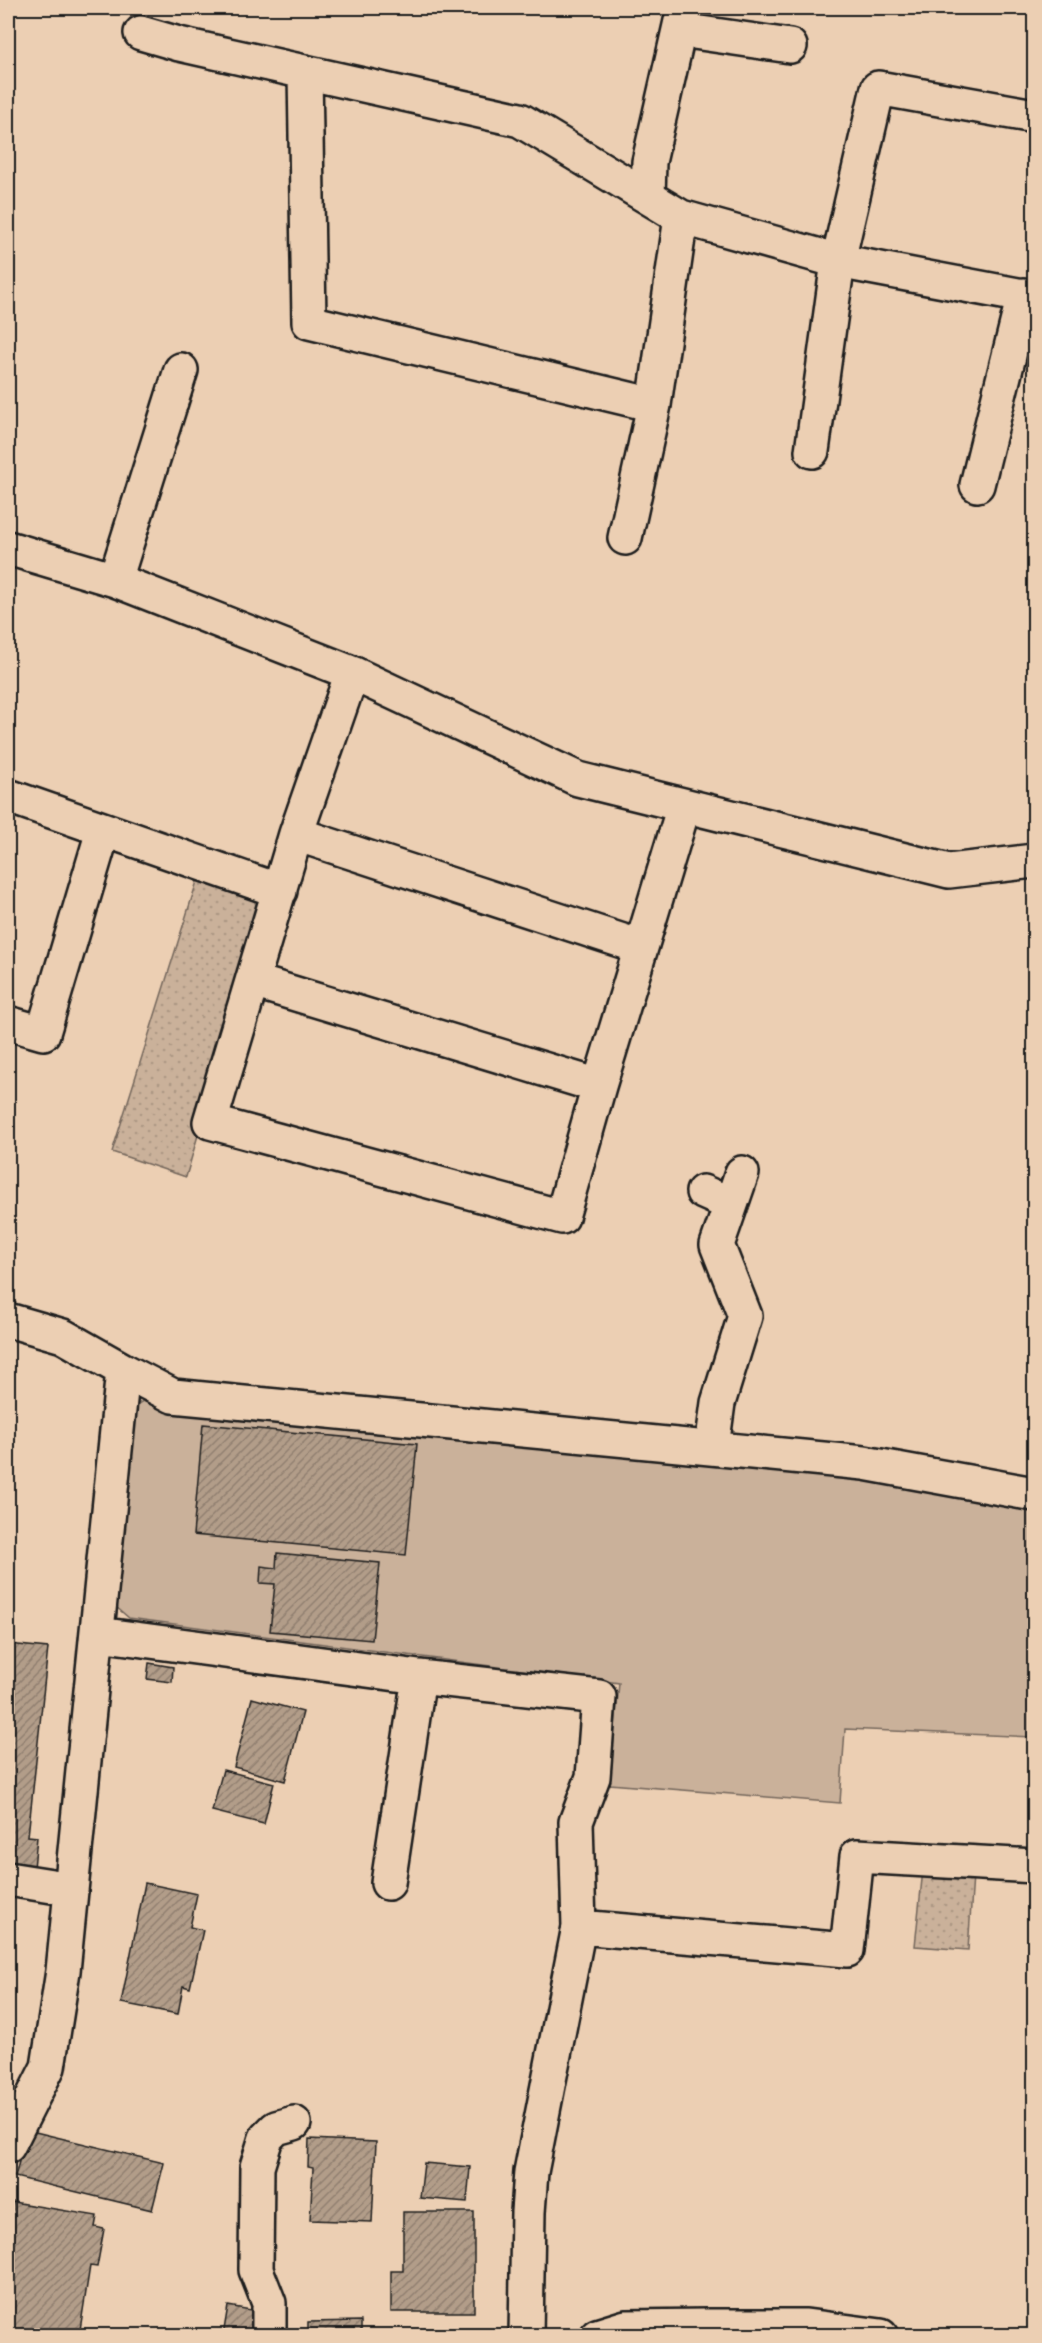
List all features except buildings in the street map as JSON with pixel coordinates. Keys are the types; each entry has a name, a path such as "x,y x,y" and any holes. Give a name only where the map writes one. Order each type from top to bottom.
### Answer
{"street":[{"path":"648,197 649,162 682,19 790,46"},
{"path":"141,33 179,44 520,120 681,217 838,261 1029,297 976,485"},
{"path":"305,72 309,322 654,405"},
{"path":"812,451 838,261 878,88 1035,116"},
{"path":"625,538 654,405 681,217"},
{"path":"115,580 181,370"},
{"path":"8,548 115,580 352,673 578,778 949,871 1035,861"},
{"path":"352,673 296,834 210,1122 562,1217 599,1086 684,806"},
{"path":"8,796 280,891"},
{"path":"8,1023 43,1033 103,831"},
{"path":"296,834 641,947"},
{"path":"253,981 599,1086"},
{"path":"712,1447 718,1403 746,1316 717,1245 717,1198 742,1173"},
{"path":"8,1320 63,1336 172,1396 864,1463 1035,1494"},
{"path":"8,2146 48,2067 63,1971 123,1370"},
{"path":"98,1634 419,1677 598,1697 593,1777 576,1822 579,1927 531,2172 526,2336"},
{"path":"388,1883 419,1677"},
{"path":"579,1927 847,1950 857,1856 1035,1866"},
{"path":"8,1879 71,1888"},
{"path":"269,2336 269,2303 256,2270 257,2167 266,2138 276,2128 294,2123"},
{"path":"597,2336 626,2327 806,2326 881,2336"}],"shaded area":[{"path":"199,875 266,898 186,1177 112,1152"},
{"path":"148,1398 862,1477 1034,1509 1034,1737 845,1729 840,1803 610,1784 619,1683 129,1618 115,1606 131,1408"},
{"path":"924,1860 974,1861 968,1950 915,1946"}]}
